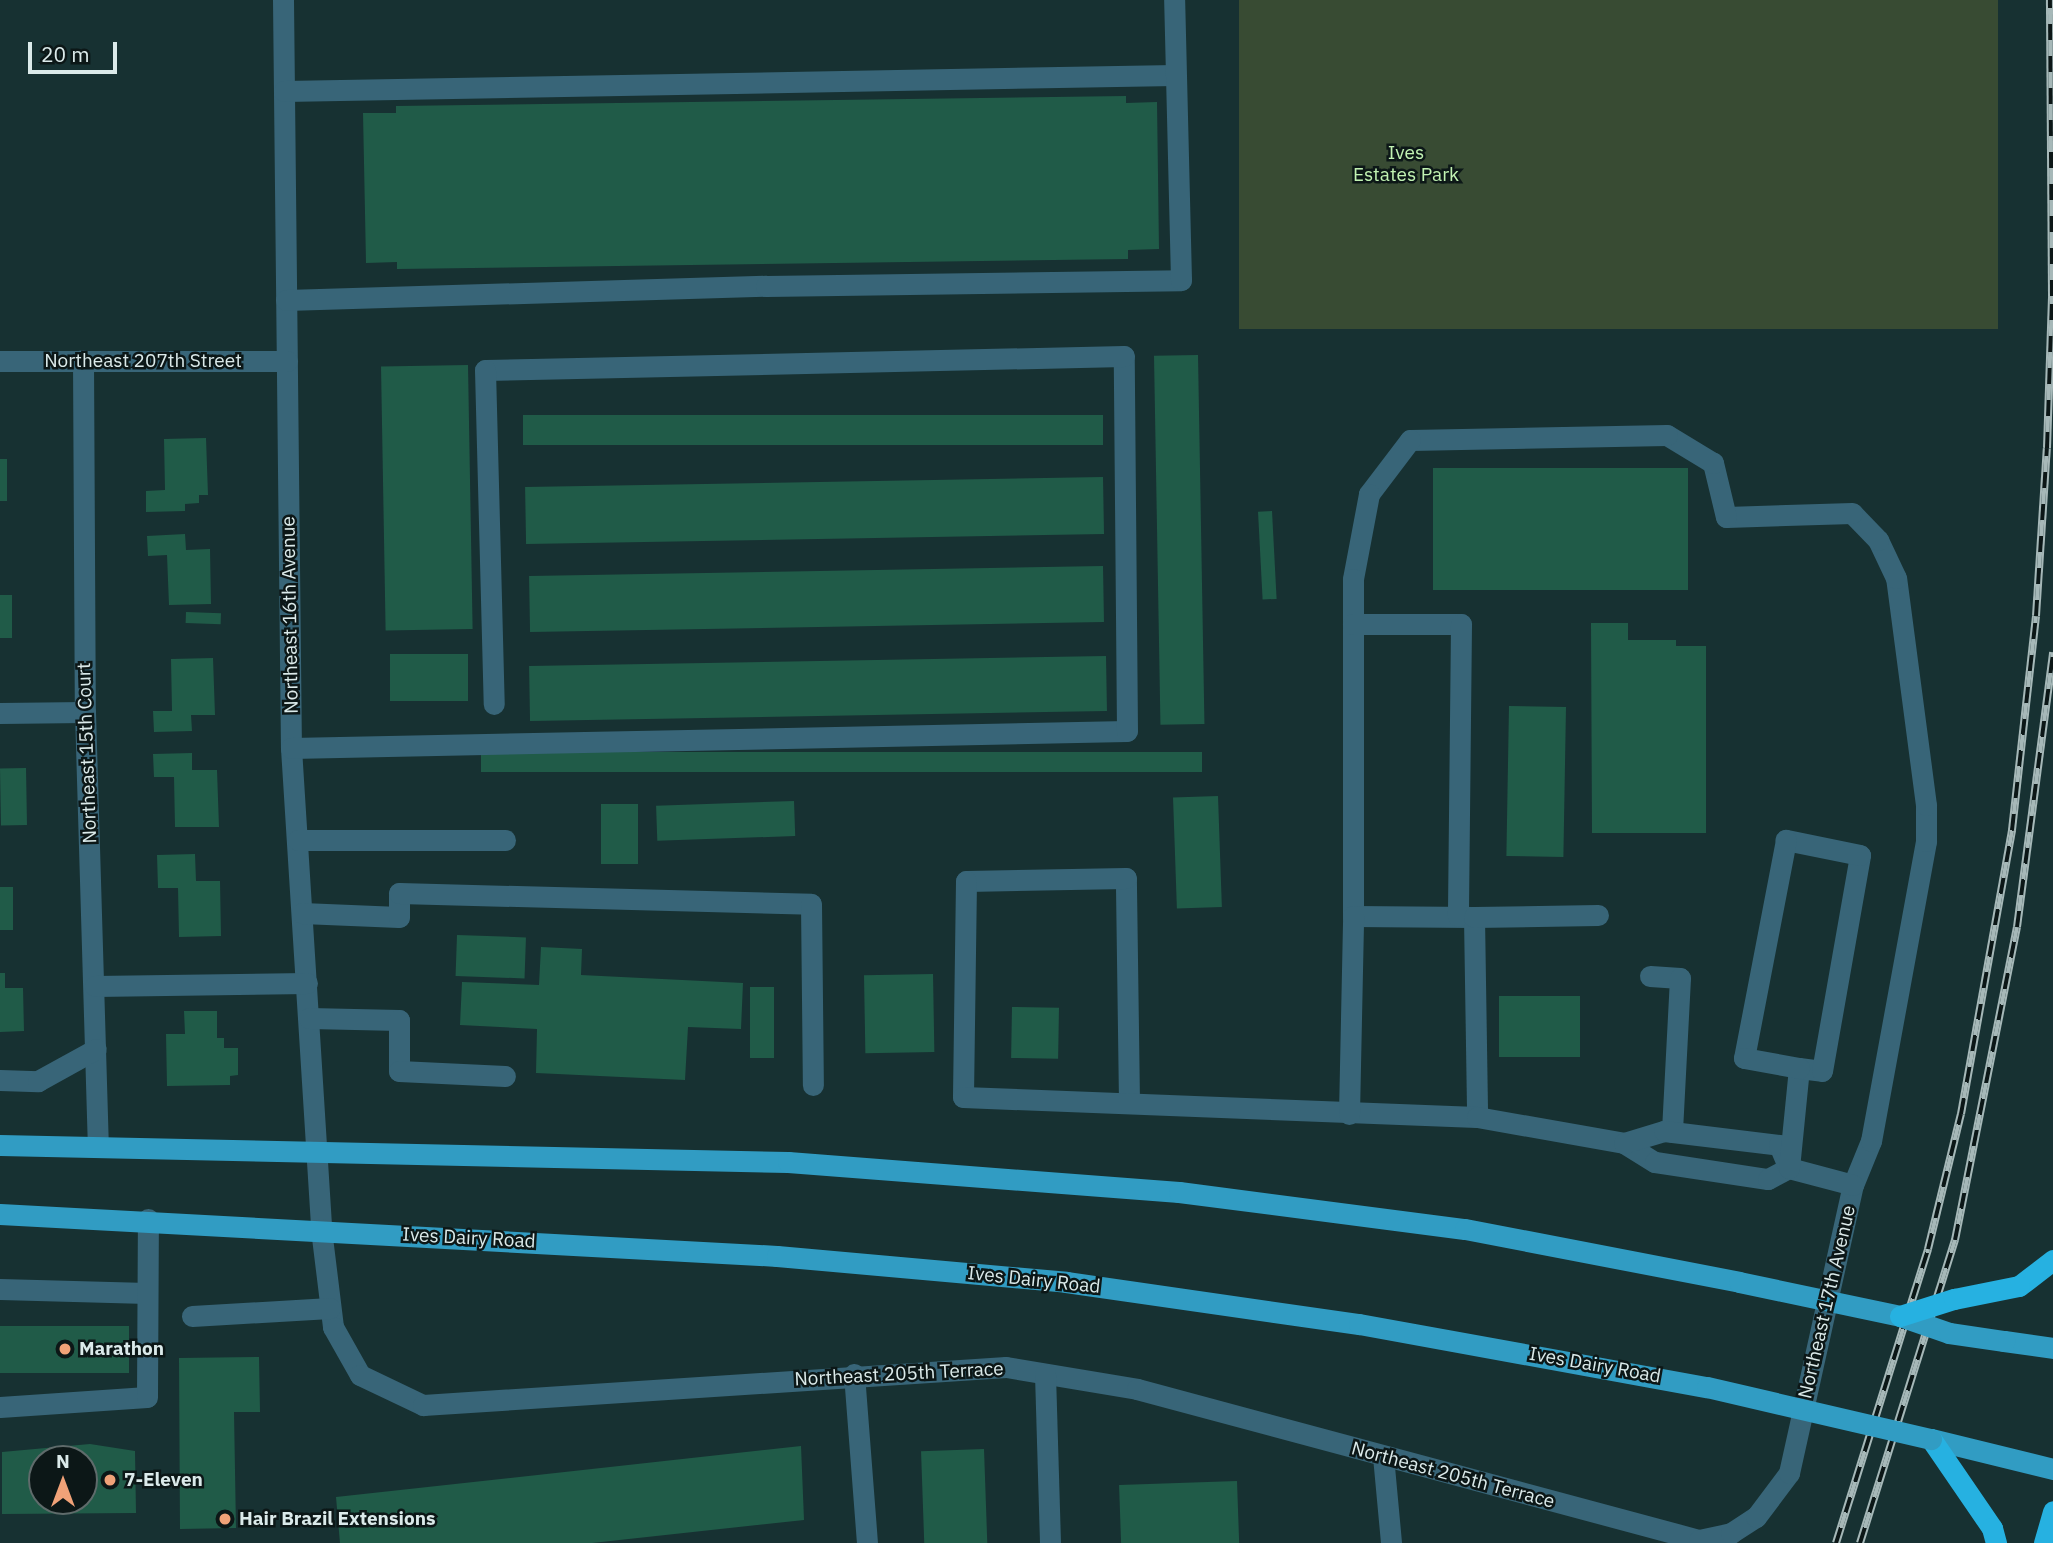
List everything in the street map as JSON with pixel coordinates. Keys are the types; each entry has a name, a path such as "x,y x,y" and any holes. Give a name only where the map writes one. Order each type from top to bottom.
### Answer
{"highway":[{"path":"1900,1316 1954,1298 2019,1286 2053,1260"},
{"path":"1931,1439 1977,1511 1992,1528 1996,1543"},
{"path":"2043,1543 2053,1511"}],"main road":[{"path":"0,1145 98,1145 788,1162 1179,1192 1465,1229 1900,1316 1949,1333 2053,1348"},
{"name":"Ives Dairy Road","path":"0,1214 148,1219 777,1256 1066,1282 1359,1324 1707,1387 2053,1469"}],"street":[{"name":"Northeast 16th Avenue","path":"283,0 291,748 321,1229"},
{"path":"286,300 725,286 1181,280 1174,0"},
{"path":"284,91 1175,75"},
{"path":"291,748 1127,731 1124,356 485,370 494,704"},
{"name":"Northeast 15th Court","path":"83,360 85,712 98,1145"},
{"name":"Northeast 207th Street","path":"0,361 287,361"},
{"name":"Northeast 17th Avenue","path":"1353,624 1353,579 1369,494 1410,440 1667,435 1713,463 1726,517 1852,513 1878,541 1896,578 1926,805 1926,841 1871,1141 1853,1185 1801,1419"},
{"path":"1349,1114 1353,916 1353,624 1461,624 1466,916 1477,1116"},
{"path":"0,713 85,712"},
{"path":"298,840 505,840"},
{"path":"1786,840 1860,855 1822,1071 1799,1068 1744,1058 1786,840"},
{"path":"1129,1102 1126,878 966,881 963,1097 1129,1102 1349,1114 1477,1116 1624,1143 1667,1164 1768,1179 1789,1168 1853,1185"},
{"path":"302,913 398,916 398,893 811,904 813,1085"},
{"path":"1353,916 1598,915"},
{"path":"1650,976 1680,978 1672,1132"},
{"path":"95,986 307,983"},
{"path":"309,1018 399,1020 399,1071 505,1076"},
{"path":"0,1080 38,1081 96,1049"},
{"path":"1789,1168 1799,1068"},
{"path":"1624,1143 1672,1132 1779,1145 1789,1168"},
{"path":"0,1407 146,1397 148,1219"},
{"name":"Northeast 205th Terrace","path":"321,1229 333,1328 360,1375 423,1405 854,1374 1006,1367 1138,1389 1699,1540 1731,1534 1756,1517 1773,1498 1789,1473 1801,1419"},
{"path":"0,1289 147,1293"},
{"path":"192,1315 330,1308"},
{"path":"854,1374 867,1543"},
{"path":"1045,1374 1050,1543"},
{"path":"1383,1456 1391,1543"}],"green space":[{"name":"Ives Estates Park","path":"1239,0 1998,0 1998,329 1239,329"}],"building":[{"path":"1126,96 1126,103 1157,102 1159,249 1128,250 1128,259 397,269 397,262 366,263 363,113 396,113 396,106"},
{"path":"1198,355 1204,724 1160,725 1154,356"},
{"path":"468,365 473,629 386,630 381,367"},
{"path":"523,415 1103,415 1103,445 523,445"},
{"path":"206,438 208,495 199,495 199,503 185,504 185,511 146,512 146,491 165,490 164,439"},
{"path":"0,459 7,459 7,501 0,501"},
{"path":"1433,468 1688,468 1688,590 1433,590"},
{"path":"1103,477 1104,534 526,544 525,487"},
{"path":"1272,511 1277,599 1263,600 1258,512"},
{"path":"185,534 186,550 210,549 211,604 169,605 167,555 148,556 147,536"},
{"path":"1103,566 1104,622 530,632 529,576"},
{"path":"0,595 12,595 12,638 0,638"},
{"path":"186,612 221,613 221,624 186,623"},
{"path":"1591,623 1628,623 1628,640 1676,640 1676,646 1706,646 1706,833 1592,833"},
{"path":"390,654 468,654 468,701 390,701"},
{"path":"1106,656 1107,711 530,721 529,666"},
{"path":"213,658 215,715 191,715 192,731 154,732 153,711 172,711 171,659"},
{"path":"1509,706 1566,707 1563,857 1506,856"},
{"path":"481,752 1202,752 1202,772 481,772"},
{"path":"192,753 192,770 217,770 219,827 175,827 174,777 154,777 153,754"},
{"path":"0,768 26,768 27,825 1,825"},
{"path":"1218,796 1222,907 1177,909 1173,798"},
{"path":"794,801 795,836 657,841 656,806"},
{"path":"601,804 638,804 638,864 601,864"},
{"path":"195,854 196,881 220,881 221,936 179,937 178,888 158,888 157,855"},
{"path":"0,887 13,887 13,930 0,930"},
{"path":"457,935 526,937 525,978 456,976"},
{"path":"541,947 582,949 581,975 743,983 741,1029 688,1027 685,1080 536,1073 537,1029 460,1025 462,982 539,985"},
{"path":"0,973 5,973 5,988 23,988 24,1031 0,1032"},
{"path":"933,974 934,1052 865,1053 864,975"},
{"path":"750,987 774,987 774,1058 750,1058"},
{"path":"1499,996 1580,996 1580,1057 1499,1057"},
{"path":"1012,1007 1059,1008 1058,1059 1011,1058"},
{"path":"184,1011 217,1011 217,1038 224,1038 224,1048 238,1048 238,1075 230,1076 230,1085 167,1086 166,1034 185,1034"},
{"name":"Marathon","path":"0,1326 129,1326 129,1373 0,1373"},
{"path":"259,1357 260,1412 234,1412 236,1528 180,1529 179,1358"},
{"path":"98,1445 135,1451 136,1513 98,1513"},
{"path":"801,1446 804,1520 592,1543 340,1543 336,1497"},
{"path":"984,1449 987,1543 924,1543 921,1451"},
{"path":"28,1450 28,1514 2,1514 2,1452"},
{"path":"1237,1481 1239,1543 1121,1543 1119,1485"}],"railway":[{"path":"1836,1543 1928,1249 1961,1114 2012,830 2036,616 2047,448 2052,296 2050,0"},
{"path":"1860,1543 1955,1240 2017,927 2053,652"}],"place":[{"name":"Marathon","path":"65,1349"},
{"name":"7-Eleven","path":"110,1480"},
{"name":"Hair Brazil Extensions","path":"225,1519"}]}
